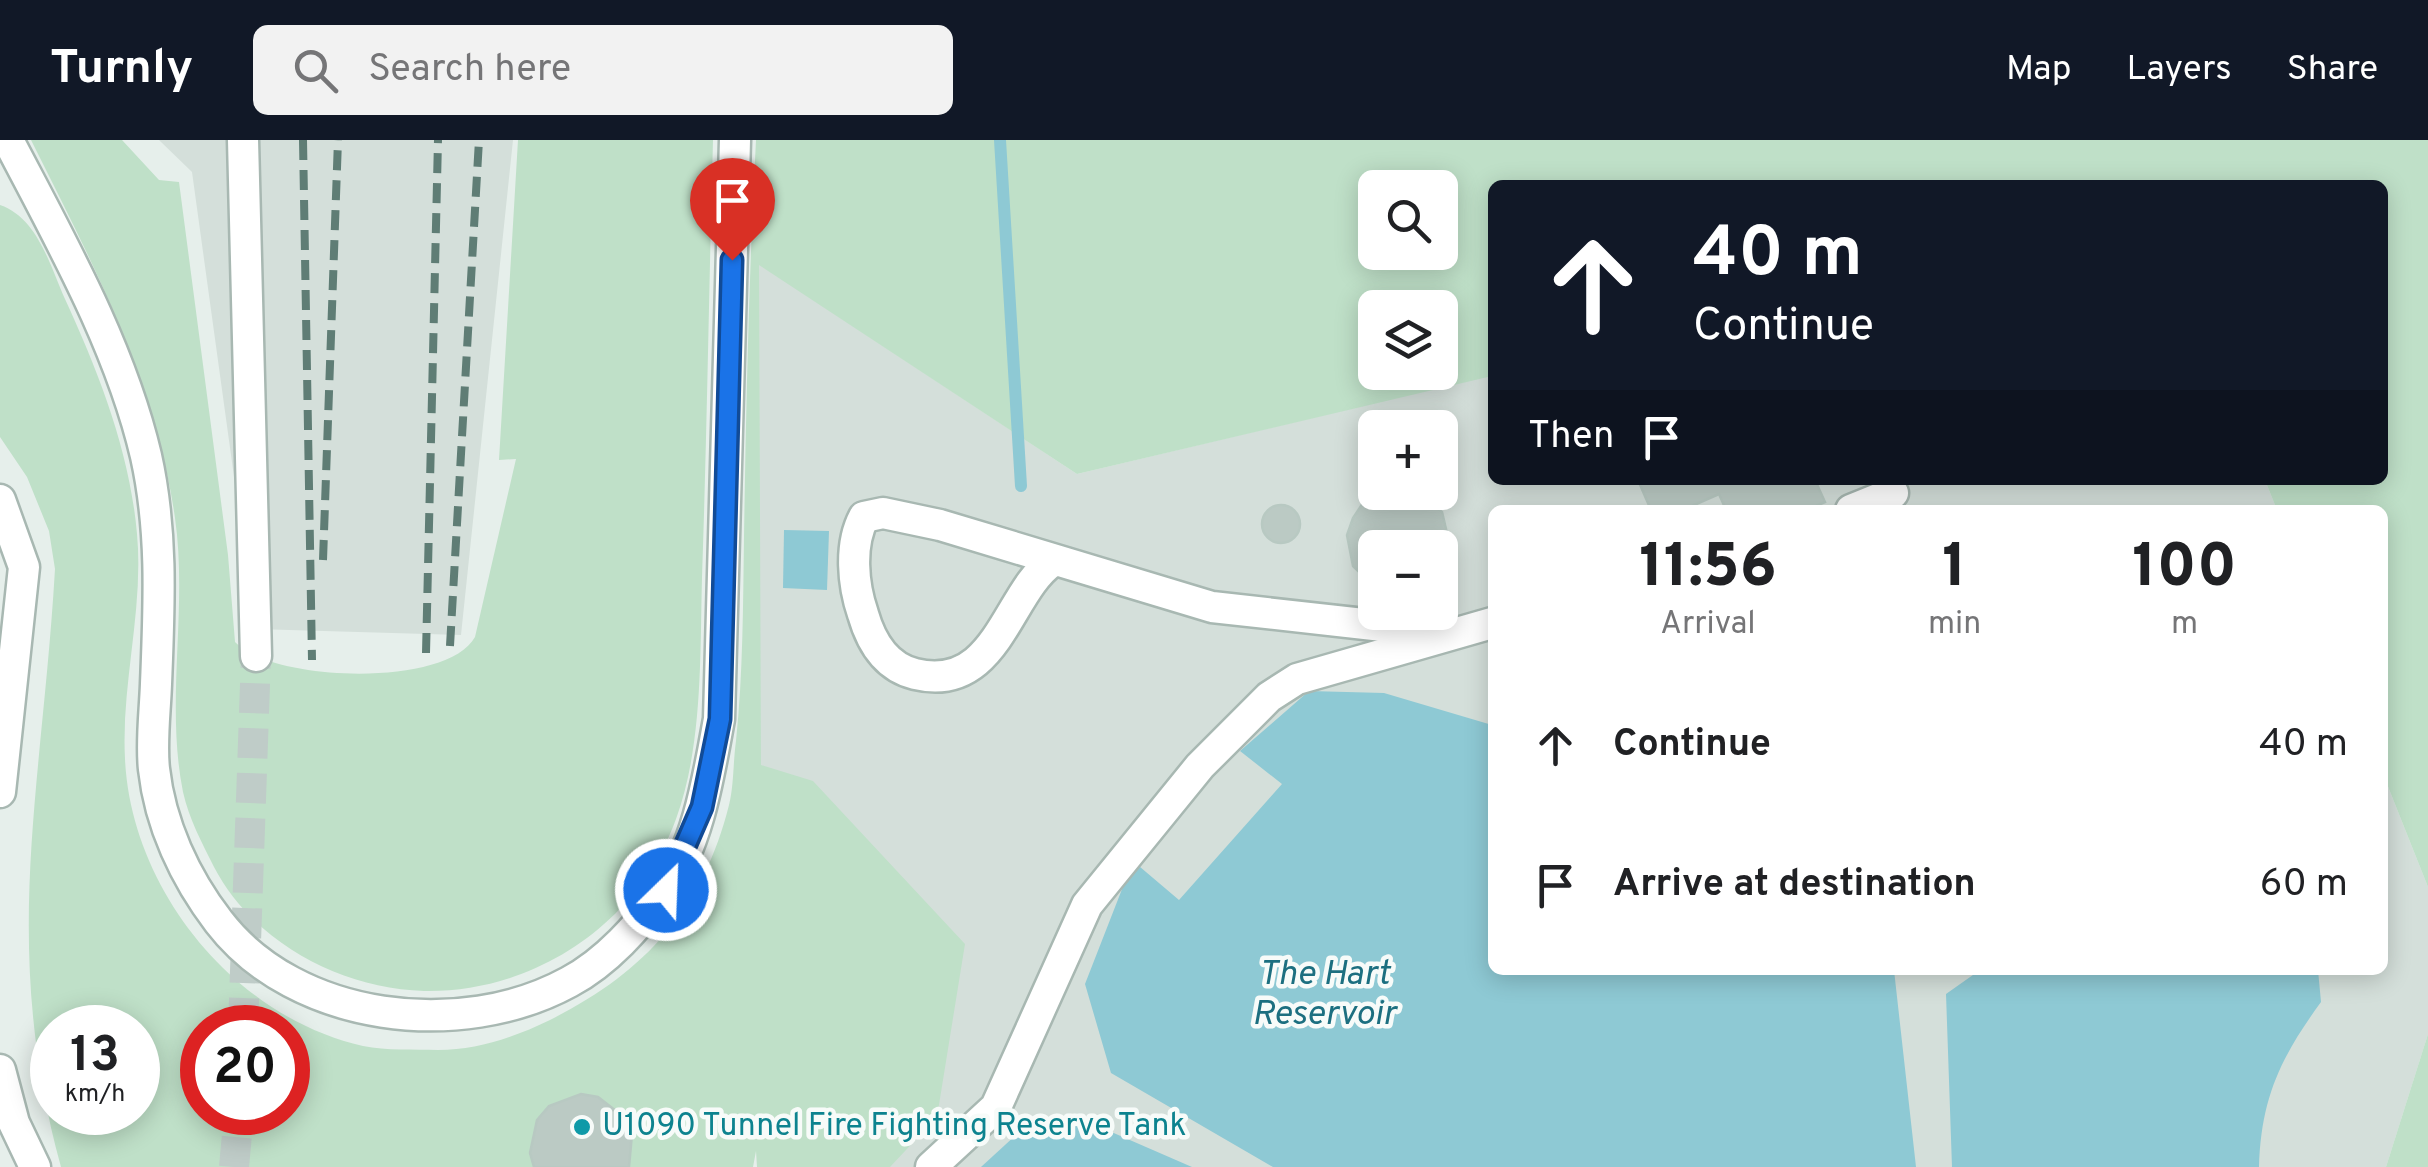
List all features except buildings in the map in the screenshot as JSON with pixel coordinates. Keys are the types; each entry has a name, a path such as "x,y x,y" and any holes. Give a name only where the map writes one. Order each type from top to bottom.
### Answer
{"street":[{"path":"8,140 83,289 145,454 157,522 160,588 154,768 165,822 190,880 250,958 345,1005 399,1015 514,1004 570,982 616,948 666,890 702,807 720,719 734,140"},
{"path":"244,140 256,656"},
{"path":"1864,505 1894,493"},
{"path":"0,500 24,567 0,792"},
{"path":"1053,560 1040,570 1011,622 990,646 964,669 945,676 902,671 884,658 867,629 856,594 859,527 864,517 883,512 1053,560 1212,607 1445,633"},
{"path":"930,1167 996,1107 1087,905 1200,766 1269,696 1297,679 1445,633 1488,624"},
{"path":"0,1070 14,1123 36,1167"}],"shaded area":[{"path":"159,140 513,140 461,635 255,629 192,172"},
{"path":"759,264 1077,474 1429,390 1458,390 1458,383 1488,376 1488,485 2267,485 2275,505 1488,505 1488,975 2388,975 2388,787 2428,887 2428,1034 2386,1167 757,1167"}],"green space":[{"path":"31,140 122,140 159,180 179,182 228,555 235,642 255,655 284,665 358,674 431,665 458,653 475,637 516,459 499,460 518,140 713,140 700,668 691,761 676,819 659,857 609,920 577,945 504,980 424,991 393,988 331,971 303,956 276,939 231,894 200,840 183,792 176,724 178,552 166,468 119,324"},
{"path":"756,140 2428,140 2428,887 2388,787 2388,505 2275,505 2267,485 2388,485 2388,180 1488,180 1488,377 1458,384 1458,290 1358,290 1358,390 1433,390 1077,474 759,265 761,765 813,781 965,944 937,1117 890,1167 757,1167 756,1151 753,1167 61,1167 54,1135 160,1135 160,1005 32,1005 30,868 55,569 49,531 27,477 0,437 0,205 24,221 48,258 101,384 128,473 138,562 125,759 132,807 147,855 169,899 198,940 233,977 269,1005 180,1005 180,1135 310,1135 310,1028 363,1046 391,1049 438,1050 481,1045 523,1032 584,1002 641,959 686,906 718,842 729,805 743,614"},
{"path":"2428,1034 2428,1167 2386,1167"}],"water":[{"path":"784,530 829,531 827,590 783,588"},
{"name":"The Hart Reservoir","path":"1309,691 1384,693 1488,724 1488,975 1895,975 1916,1167 1273,1167 1111,1073 1085,984 1133,861 1179,900 1282,784 1240,751"},
{"path":"1973,975 2318,975 2321,1002 2276,1079 2264,1119 2259,1167 1952,1167 1946,994"},
{"path":"1093,1124 1192,1167 981,1167 1017,1134"}],"waterway":[{"path":"1000,140 1021,486"}],"tunnel":[{"path":"244,1005 256,656"},
{"path":"234,1167 237,1135"}],"railway":[{"path":"303,140 312,660"},
{"path":"323,560 338,140"},
{"path":"426,653 438,140"},
{"path":"450,646 479,140"}],"place":[{"name":"U1090 Tunnel Fire Fighting Reserve Tank","path":"582,1127"}],"route":[{"path":"666,890 702,807 720,719 732,260"}]}
